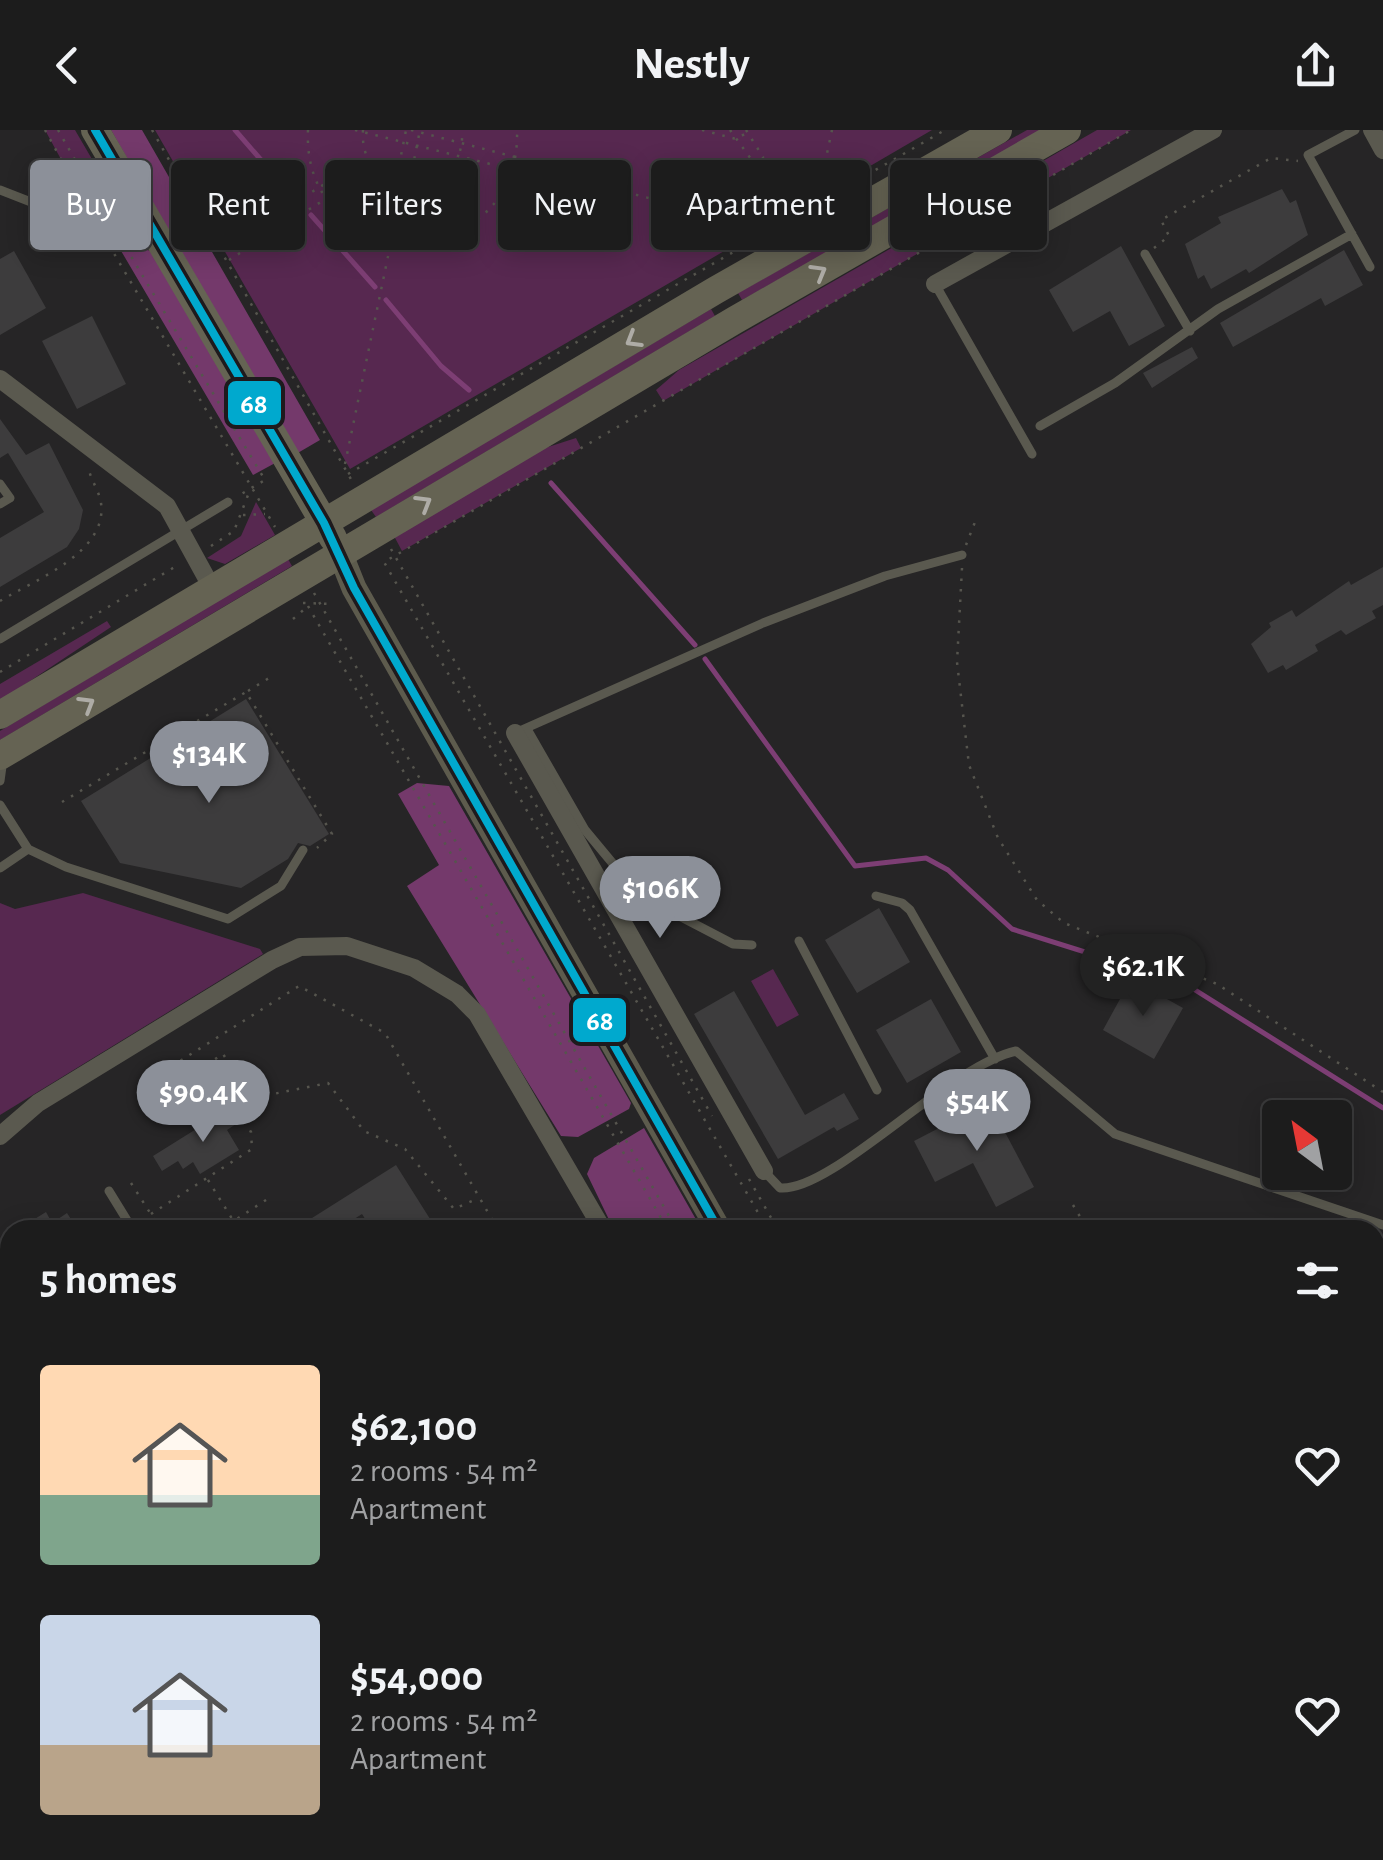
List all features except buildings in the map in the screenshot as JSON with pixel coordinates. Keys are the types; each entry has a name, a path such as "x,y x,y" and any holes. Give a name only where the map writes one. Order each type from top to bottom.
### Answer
{"main road":[{"path":"95,130 324,523 354,588 713,1220"},
{"path":"0,715 716,290 998,130"},
{"path":"1,763 340,553 735,320 1068,130"},
{"path":"716,290 735,320"}],"street":[{"path":"935,284 1213,130"},
{"path":"0,379 167,506 212,588"},
{"path":"521,731 757,1175"},
{"path":"2,1134 38,1103 272,960 300,947 348,946 429,975 468,1004 596,1220"}],"lane":[{"path":"1355,130 1308,156 1370,266"},
{"path":"0,190 30,202"},
{"path":"1040,426 1115,384 1218,309 1352,234"},
{"path":"151,242 162,245"},
{"path":"1145,254 1190,332"},
{"path":"935,284 1032,454"},
{"path":"0,484 10,498 0,504"},
{"path":"0,639 228,502"},
{"path":"752,945 732,944 639,895 585,830 521,731 762,623 886,576 962,556"},
{"path":"0,805 28,849 66,868 228,919 280,886 303,850"},
{"path":"0,868 28,849"},
{"path":"876,896 902,903 910,910 995,1059"},
{"path":"799,941 877,1090"},
{"path":"757,1175 787,1189 823,1174 905,1113 1012,1052 1027,1056 1115,1134 1368,1220"},
{"path":"109,1191 128,1220"}],"path":[{"path":"45,130 62,160"},
{"path":"58,130 75,160"},
{"path":"152,130 171,163"},
{"path":"308,130 309,158 325,195"},
{"path":"355,130 498,166"},
{"path":"401,160 408,130 515,157"},
{"path":"456,160 462,130"},
{"path":"514,160 517,130"},
{"path":"702,130 736,139"},
{"path":"730,130 749,160"},
{"path":"826,160 832,130"},
{"path":"870,173 945,130"},
{"path":"762,1220 384,562 1131,130"},
{"path":"305,196 366,158 362,131"},
{"path":"414,160 420,131"},
{"path":"736,139 747,131 763,160"},
{"path":"1145,254 1170,236 1161,220 1272,158 1294,163 1308,156"},
{"path":"478,216 498,195"},
{"path":"228,261 325,199"},
{"path":"112,250 279,534"},
{"path":"127,250 264,480 228,502"},
{"path":"221,250 355,486"},
{"path":"344,468 389,250"},
{"path":"348,474 739,250"},
{"path":"0,601 87,547 98,529 101,504 88,472 90,447"},
{"path":"0,672 234,531 251,488"},
{"path":"240,515 267,514"},
{"path":"975,522 962,556 957,662 968,765 998,838 1037,900 1064,923 1217,984 1383,1092"},
{"path":"395,556 720,1130"},
{"path":"310,586 671,1220"},
{"path":"294,619 308,606 333,604"},
{"path":"308,606 662,1220"},
{"path":"62,802 269,678"},
{"path":"246,692 332,834 318,847"},
{"path":"260,1074 192,1116 146,1080 299,986 386,1033 492,1220"},
{"path":"211,1104 192,1074 223,1054 242,1084 258,1097 328,1084 364,1131 405,1149 421,1171 436,1181 454,1209 480,1198"},
{"path":"150,1214 248,1153 254,1144 227,1094"},
{"path":"757,1175 774,1220"},
{"path":"207,1178 232,1220"},
{"path":"130,1183 154,1220"},
{"path":"235,1220 270,1198"},
{"path":"1073,1205 1082,1220"}],"shaded area":[{"path":"45,130 75,130 92,160 61,160"},
{"path":"111,130 142,130 171,181 171,235 151,200 151,160 128,160"},
{"path":"155,130 932,130 870,166 870,160 651,160 651,250 726,250 350,469 224,250 305,250 305,160 172,160"},
{"path":"1027,130 1046,130 992,160 974,160"},
{"path":"1097,130 1131,130 1047,179 1045,160"},
{"path":"890,207 890,217 870,228 870,219"},
{"path":"890,249 924,250 663,401 656,390 679,370"},
{"path":"121,250 152,251 277,462 253,475"},
{"path":"180,250 211,250 320,440 296,454"},
{"path":"814,250 831,250 742,300 738,293"},
{"path":"711,309 715,316 376,517 371,510"},
{"path":"576,438 581,448 402,551 394,536 545,448"},
{"path":"256,502 275,535 225,564 207,558 241,536"},
{"path":"288,559 292,566 0,740 0,731"},
{"path":"107,621 111,627 0,701 0,684"},
{"path":"417,783 449,786 631,1103 629,1109 578,1137 561,1136 407,886 439,865 398,794"},
{"path":"83,893 260,949 263,954 0,1115 0,903 15,909"},
{"path":"773,969 799,1015 777,1027 751,981"},
{"path":"644,1128 696,1220 609,1220 587,1174 594,1158"}],"waterway":[{"path":"235,130 261,160"},
{"path":"311,215 375,287"},
{"path":"386,300 441,366 469,390"},
{"path":"551,483 695,645"},
{"path":"705,659 855,866 926,858 948,870 1012,929 1184,983 1383,1108"}],"transit line":[{"name":"68","path":"95,130 324,523 354,588 713,1220"}]}
